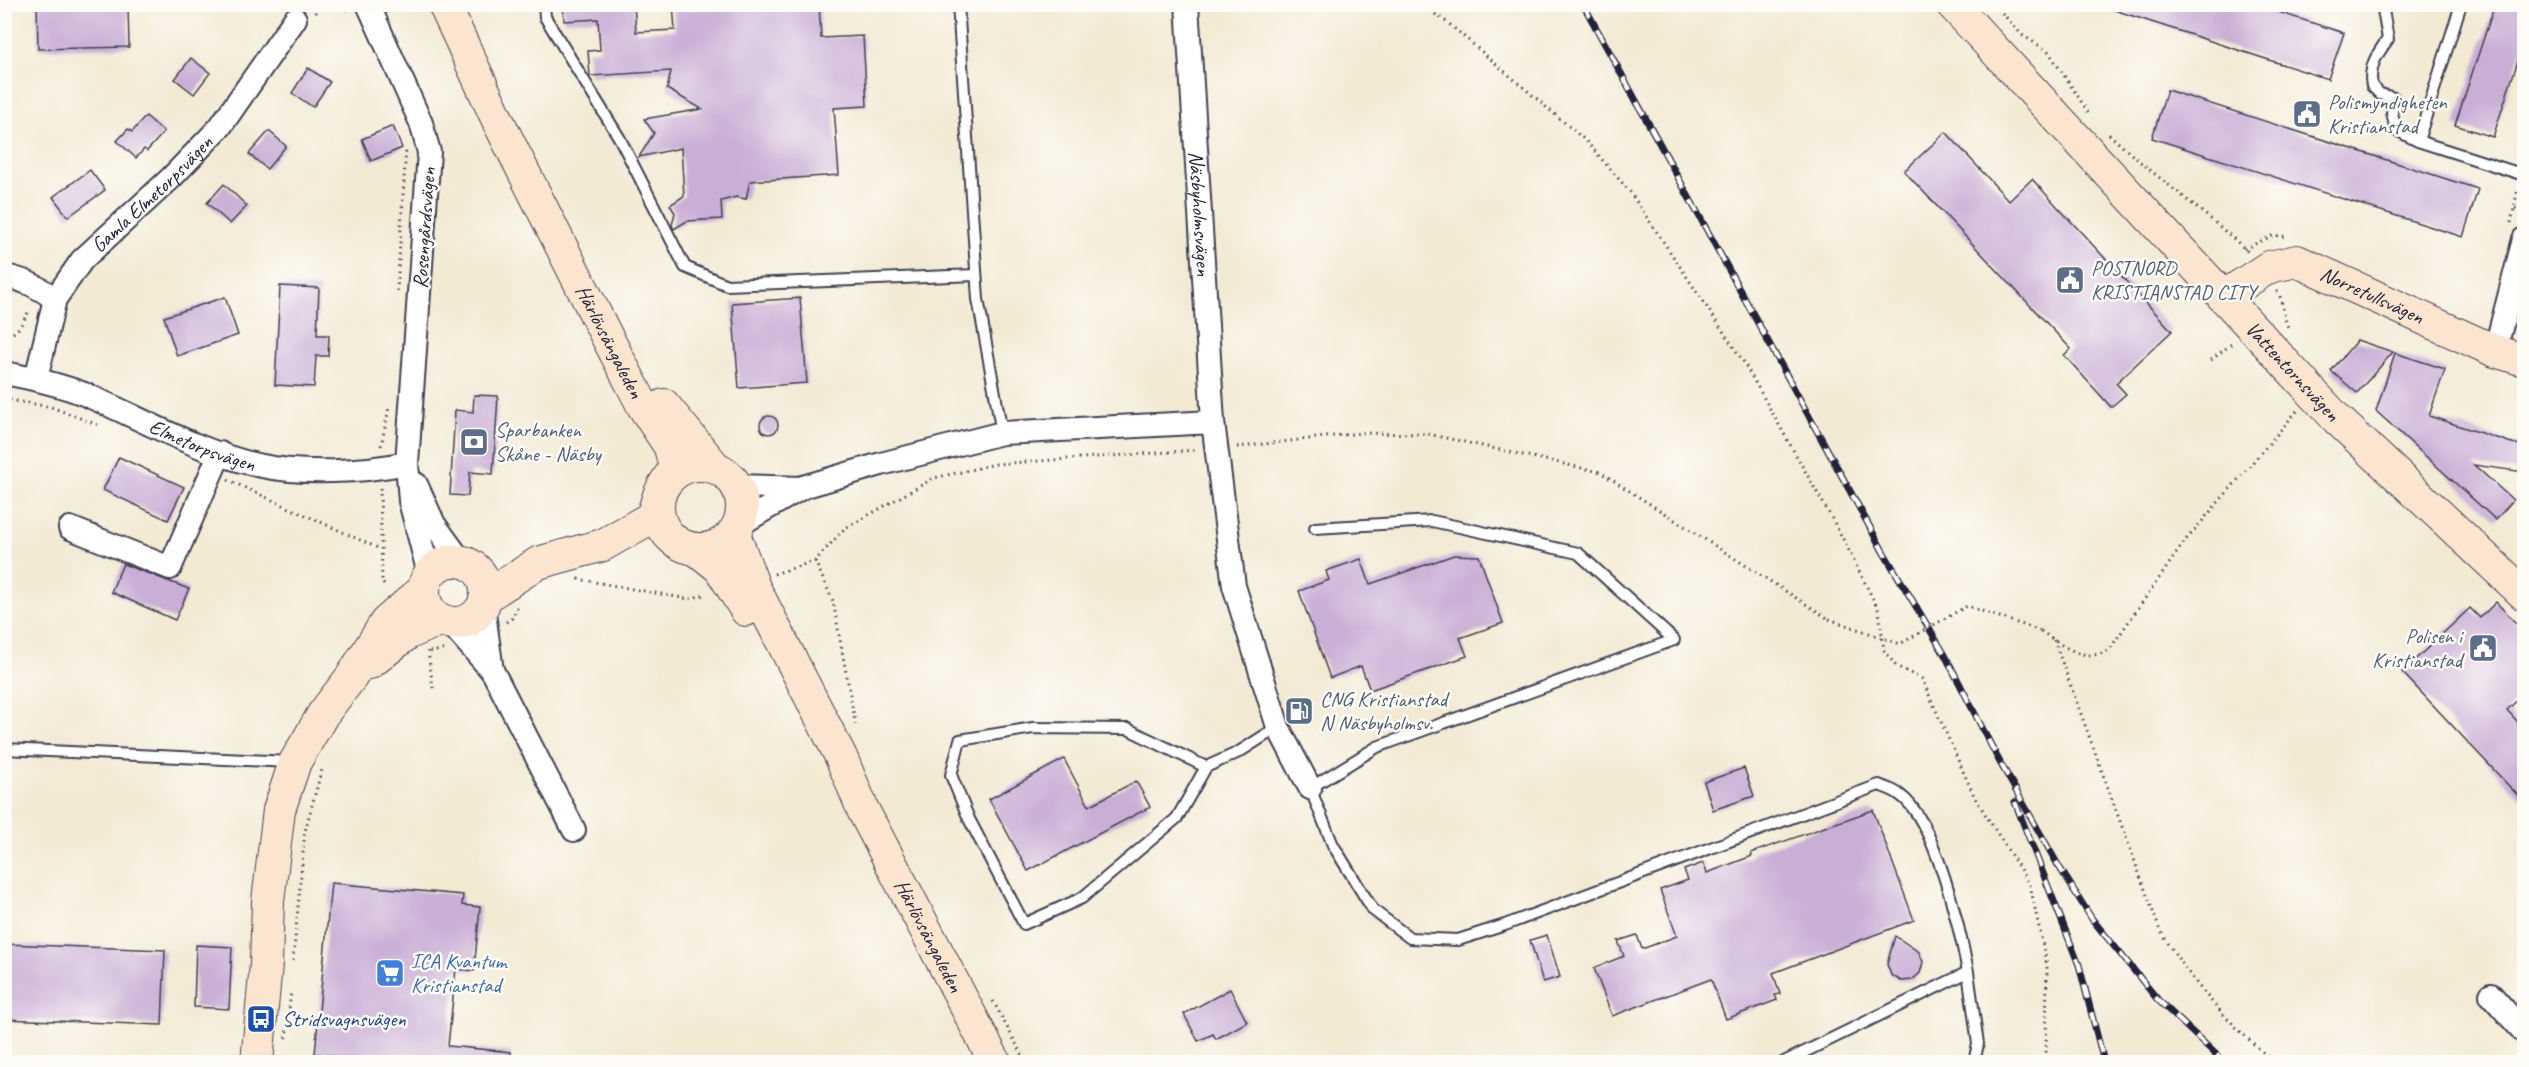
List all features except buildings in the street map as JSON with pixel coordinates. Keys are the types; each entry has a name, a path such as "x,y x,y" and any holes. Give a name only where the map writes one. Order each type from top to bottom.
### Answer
{"street":[{"name":"Härlövsängaleden","path":"444,4 638,395 670,447 675,468 662,490"},
{"name":"Härlövsängaleden","path":"452,4 461,42"},
{"name":"Näsbyholmsvägen","path":"1187,4 1213,422 1234,586 1278,727 1310,788"},
{"name":"Vattentornsvägen","path":"1952,4 2314,395 2524,594"},
{"name":"Rosengårdsvägen","path":"358,10 421,123 429,152 407,463 410,501 431,620"},
{"name":"Gamla Elmetorpsvägen","path":"36,379 49,294 82,260 171,178 220,127 295,19"},
{"name":"Härlövsängaleden","path":"538,196 607,301 669,413 726,476"},
{"path":"2495,351 2517,235"},
{"name":"Norretullsvägen","path":"2223,297 2269,267 2297,261 2495,351 2524,360"},
{"path":"4,276 20,279 49,294"},
{"name":"Elmetorpsvägen","path":"4,373 36,379 82,393 197,445 258,465 298,470 381,468 407,463"},
{"path":"662,490 659,516 668,536 686,548 711,549 723,543 736,530 803,488 881,464 1002,433 1213,422"},
{"path":"70,528 170,568 220,453"},
{"name":"Rosengårdsvägen","path":"407,463 434,524 466,563"},
{"path":"603,545 652,517 662,490 673,474 686,467 700,465 726,476 772,489 803,488"},
{"path":"726,476 742,506 736,530"},
{"name":"Härlövsängaleden","path":"736,530 754,588 841,758 863,810 995,1062"},
{"path":"431,620 443,563 538,563 603,545 639,544 668,536"},
{"name":"Härlövsängaleden","path":"697,550 720,568 830,765 863,810"},
{"path":"466,563 480,573 486,584 485,610 492,672 574,830"},
{"path":"257,1062 267,964 268,901 279,810 311,762 322,714 352,676 386,622 470,620 485,610 538,563"},
{"path":"431,620 492,672"},
{"path":"2491,995 2524,1032"}],"lane":[{"path":"544,4 545,17 620,140 686,267 726,285 976,275"},
{"path":"958,4 976,275 1002,433"},
{"path":"2382,4 2388,39 2377,54 2372,67 2372,87 2380,94 2394,98 2392,113 2396,130 2418,141 2523,174"},
{"path":"2418,141 2461,4"},
{"path":"1315,528 1432,521 1578,554 1674,640 1377,747 1310,788 1334,844 1373,910 1410,938 1458,940 1879,785 1902,795 1920,822 1941,865 1958,922 1968,972 1978,1044 1974,1062"},
{"path":"1206,767 1128,729 1033,729 960,740 951,775 969,819 1024,924 1082,898 1177,818 1206,767 1239,752 1278,727"},
{"path":"4,749 311,762"},
{"path":"1784,1062 1968,972"}],"path":[{"path":"344,4 358,10"},
{"path":"1420,4 1448,23 1586,141 1630,192 1743,361 1840,533 1879,611 1884,650 1896,666 1922,679 1975,798 2030,885 2047,965 2046,1062"},
{"path":"396,300 406,146"},
{"path":"2517,235 2515,208 2523,174"},
{"path":"2515,208 2524,211"},
{"path":"2244,249 2274,235 2295,239"},
{"path":"4,342 49,294"},
{"path":"772,575 815,561 844,529 934,478 996,464 1216,449 1361,433 1428,434 1600,472 1829,619 1900,644 1967,606 2041,631 2091,657 2109,650 2126,630 2185,541 2314,395"},
{"path":"390,403 381,442 379,519 382,582 431,620 454,646 431,620"},
{"path":"815,561 833,601 859,737"},
{"path":"576,579 688,598 717,591"},
{"path":"485,610 512,618 521,600"},
{"path":"431,620 433,688"},
{"path":"2055,640 2159,928 2175,956 2205,994 2275,1062"},
{"path":"292,972 311,762"},
{"path":"286,1039 291,984"},
{"path":"993,999 1026,1062"}],"railway":[{"path":"1583,4 1884,553 1945,655 1997,757 2058,865 2092,919 2158,1000 2224,1062"},
{"path":"2015,802 2079,965 2104,1062"}],"place":[{"name":"Polismyndigheten Kristianstad","path":"2307,114"},
{"name":"POSTNORD KRISTIANSTAD CITY","path":"2070,280"},
{"name":"Sparbanken Skåne - Näsby","path":"474,442"},
{"name":"Polisen i Kristianstad","path":"2483,648"},
{"name":"CNG Kristianstad N Näsbyholmsv.","path":"1299,711"},
{"name":"ICA Kvantum Kristianstad","path":"390,973"},
{"name":"Stridsvagnsvägen","path":"261,1019"}]}
